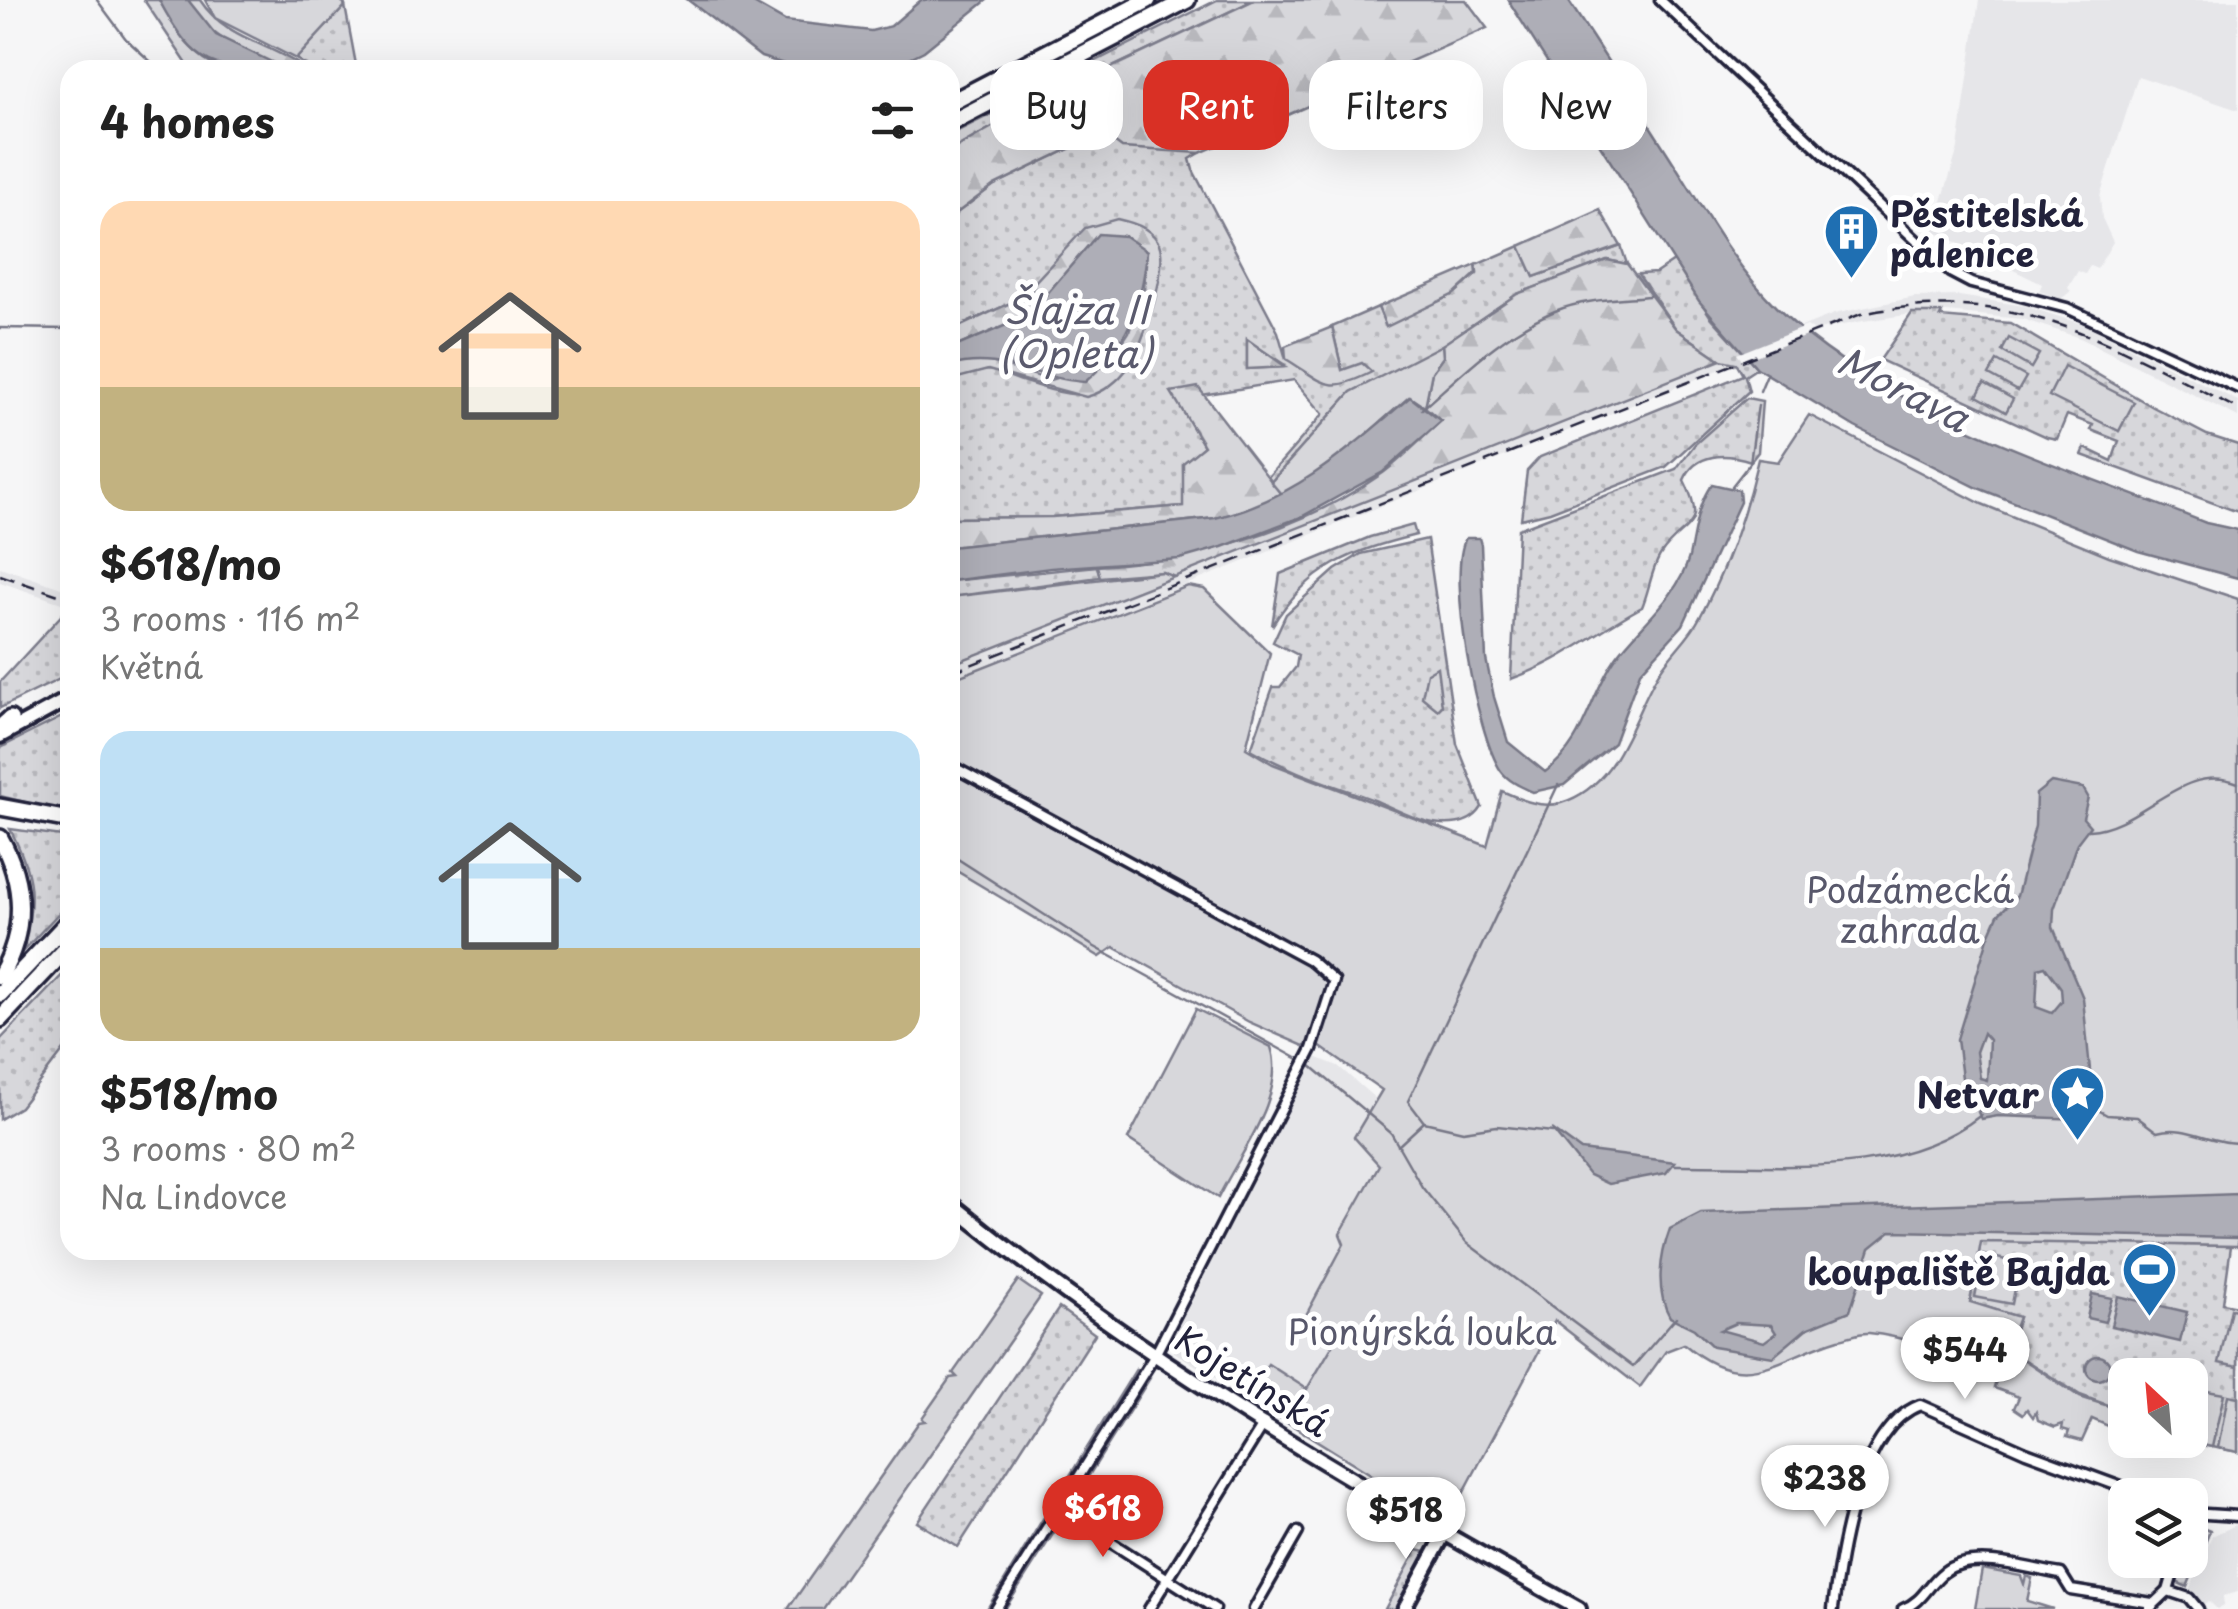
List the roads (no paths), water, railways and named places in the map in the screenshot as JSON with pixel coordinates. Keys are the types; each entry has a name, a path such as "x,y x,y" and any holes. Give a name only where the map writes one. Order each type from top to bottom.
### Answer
{"highway":[{"path":"960,98 1148,0"},
{"path":"960,118 1187,0"},
{"path":"0,807 60,818"},
{"path":"0,838 14,867 21,911 12,953 0,976"},
{"path":"0,994 60,931"},
{"path":"0,1020 60,956"},
{"path":"0,1031 60,969"}],"main road":[{"path":"3,727 60,699"},
{"name":"Kojetínská","path":"960,1211 1102,1321 1444,1534 1580,1609"},
{"path":"1404,1609 1444,1534"}],"street":[{"path":"1660,0 1950,272 1971,283 2067,308 2238,388"},
{"path":"960,770 1310,960 1334,981 1312,1049 1155,1355 996,1609"},
{"path":"1832,1609 1844,1534 1869,1465 1888,1426 1902,1412 1920,1406 2108,1482"},
{"path":"1149,1609 1264,1423"},
{"path":"1058,1510 1214,1609"},
{"path":"2208,1515 2233,1517"},
{"path":"1254,1609 1298,1532"},
{"path":"1903,1609 1913,1606 1946,1570 1994,1563 2062,1574 2070,1590 2151,1606 2168,1591 2172,1578"},
{"path":"2168,1591 2188,1598 2198,1609"}],"water":[{"path":"159,0 188,0 216,35 267,60 208,60 184,40"},
{"path":"688,0 748,0 785,21 871,31 891,26 921,0 987,0 924,51 906,60 761,57"},
{"path":"1508,0 1568,0 1607,60 1546,60"},
{"path":"1647,121 1734,257 1776,307 1821,345 1870,378 1980,434 2206,523 2238,530 2238,578 2138,551 1978,488 1855,427 1757,368 1699,301 1603,150 1647,150"},
{"name":"Šlajza II (Opleta)","path":"1098,234 1125,236 1147,251 1137,307 1130,323 1112,354 1085,382 1002,364 960,364 960,345 1028,316"},
{"path":"1410,397 1441,421 1383,472 1301,517 1222,547 1180,559 1051,568 960,580 960,546 1215,518 1296,485"},
{"path":"1712,484 1739,490 1740,502 1683,625 1640,672 1614,743 1564,785 1533,792 1512,781 1501,771 1492,752 1467,655 1460,585 1466,538 1479,538 1481,545 1486,659 1508,742 1545,772 1579,733 1617,656 1677,585 1689,557 1699,510"},
{"path":"2051,782 2083,788 2088,797 2083,818 2090,826 2077,843 2054,909 2053,927 2083,998 2093,1101 2081,1119 1981,1119 1978,1112 1985,1104 1962,1078 1957,1039 1988,938 1998,915 2017,896 2035,826 2036,794","holes":["2045,966 2061,988 2062,1001 2052,1013 2036,1007 2038,968","1983,1033 1989,1040 1987,1080 1980,1078 1976,1052"]},
{"path":"1552,1129 1581,1150 1675,1162 1666,1173 1608,1184 1589,1175"},
{"path":"2238,1194 2238,1238 1891,1231 1870,1248 1850,1311 1806,1329 1773,1357 1713,1347 1694,1329 1670,1317 1665,1307 1662,1262 1670,1229 1701,1213","holes":["1736,1323 1771,1325 1776,1333 1764,1342 1720,1330"]},
{"path":"2092,1294 2112,1298 2105,1322 2087,1318"},
{"name":"koupaliště Bajda","path":"2118,1296 2187,1312 2180,1342 2111,1326"},
{"path":"2089,1359 2107,1359 2107,1377 2089,1377"}],"waterway":[{"path":"97,0 126,39 149,60"},
{"path":"1422,409 1484,354 1536,320 1578,304 1649,296"},
{"path":"0,328 60,329"},
{"path":"1760,391 1767,374"},
{"path":"1732,486 1750,463 1758,405"},
{"path":"2089,830 2127,818 2198,781 2238,783"},
{"path":"1424,1122 1408,1101 1558,785"},
{"path":"960,860 1093,946 1300,1060"},
{"path":"1310,1065 1391,1133 1422,1187 1467,1243 1633,1367 1676,1317"},
{"path":"2091,1106 2107,1115 2137,1117 2157,1132 2178,1130 2238,1143"},
{"path":"1675,1165 1794,1166 1874,1160 1912,1151 1948,1136 1981,1115"},
{"path":"1398,1146 1424,1122 1463,1131 1497,1126 1553,1132"}],"railway":[{"path":"960,669 1861,314 1917,306 1967,306 2058,324 2145,361 2238,409"},
{"path":"0,575 60,596"}],"place":[{"name":"Pěstitelská pálenice","path":"1851,281"},
{"name":"Netvar","path":"2078,1142"},
{"name":"koupaliště Bajda","path":"2149,1319"}],"water label":[{"name":"Morava","path":"1904,388"}],"park label":[{"name":"Podzámecká zahrada","path":"1910,908"},
{"name":"Pionýrská louka","path":"1422,1330"}]}
